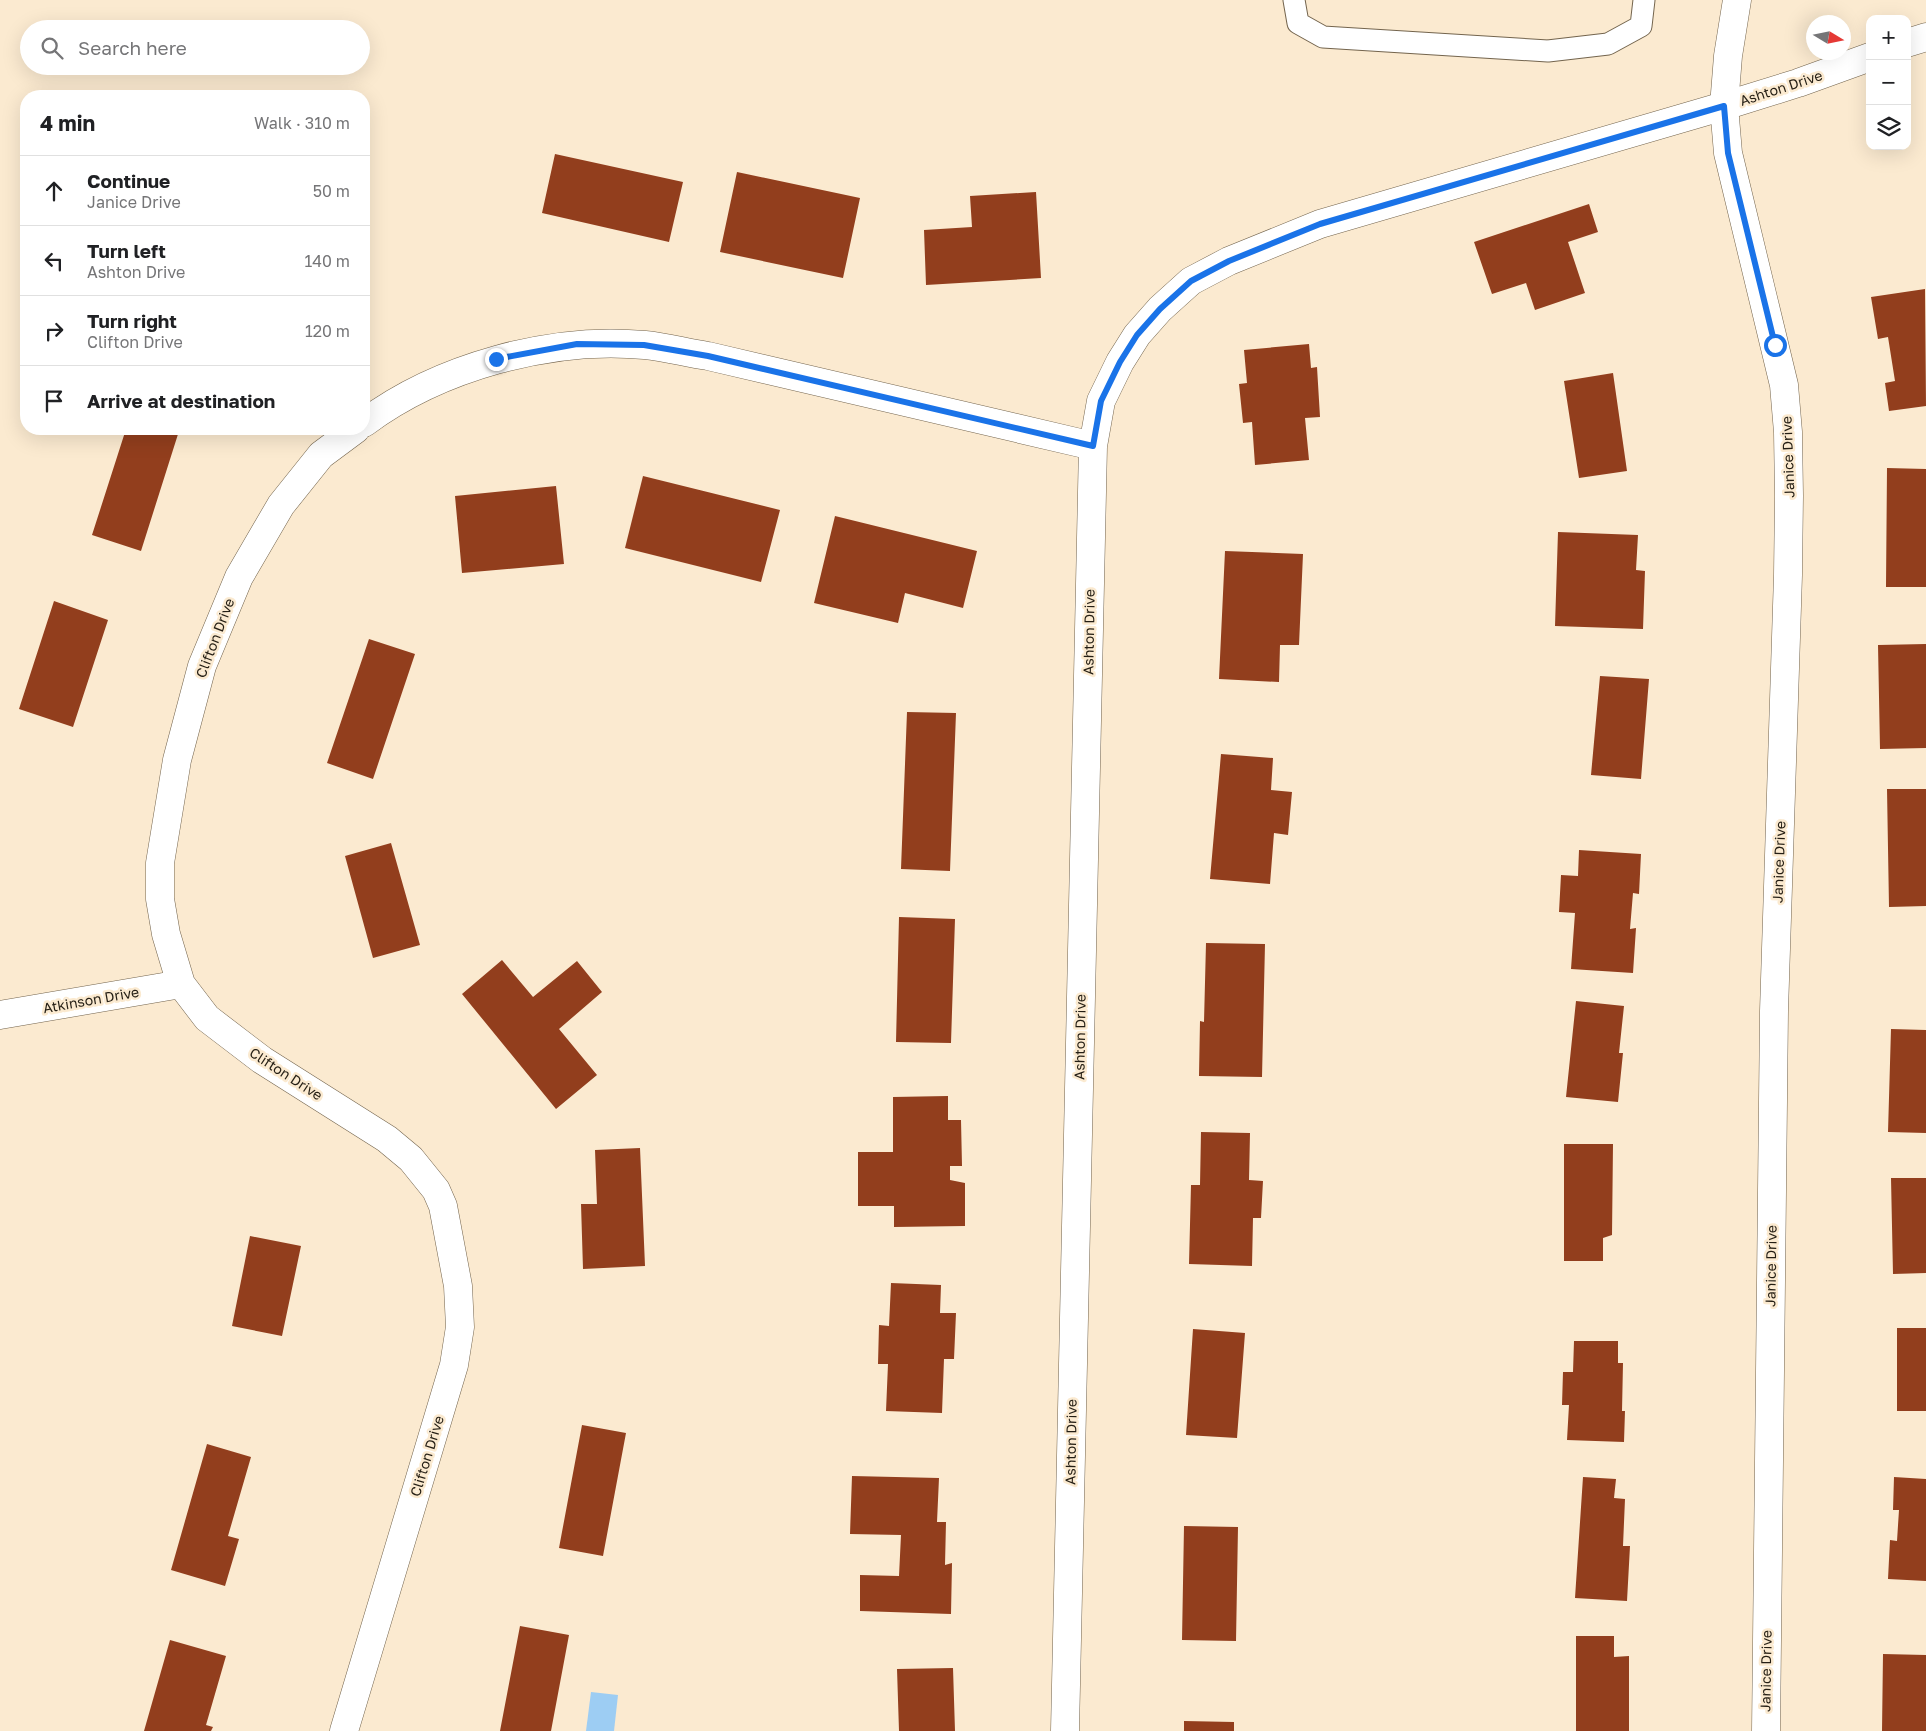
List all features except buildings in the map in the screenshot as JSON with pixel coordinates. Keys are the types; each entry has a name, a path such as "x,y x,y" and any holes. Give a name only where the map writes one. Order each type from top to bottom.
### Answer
{"street":[{"name":"Janice Drive","path":"1737,0 1728,56 1724,106 1728,153 1784,385 1788,432 1788,575 1774,1011 1766,1731"},
{"path":"1911,42 1926,37"},
{"name":"Ashton Drive","path":"1065,1731 1093,446 1101,401 1120,362 1137,335 1160,309 1191,281 1229,261 1320,224 1724,106 1798,83 1866,58"},
{"path":"370,419 423,387 496,359 577,344 644,345 708,356 1093,446"},
{"name":"Clifton Drive","path":"344,1731 454,1365 460,1327 458,1286 451,1241 443,1206 436,1190 411,1159 387,1139 262,1060 207,1018 181,984 166,934 160,900 160,863 177,760 202,666 239,577 280,505 321,455 348,435"},
{"name":"Atkinson Drive","path":"0,1015 181,984"}],"lane":[{"path":"1294,0 1298,22 1323,37 1548,51 1608,44 1616,40 1641,26 1644,0"}],"water":[{"path":"591,1692 618,1695 614,1731 586,1731"}],"route":[{"path":"496,359 577,344 644,345 708,356 1093,446 1101,401 1120,362 1137,335 1160,309 1191,281 1229,261 1320,224 1724,106 1728,153 1775,345"}]}
